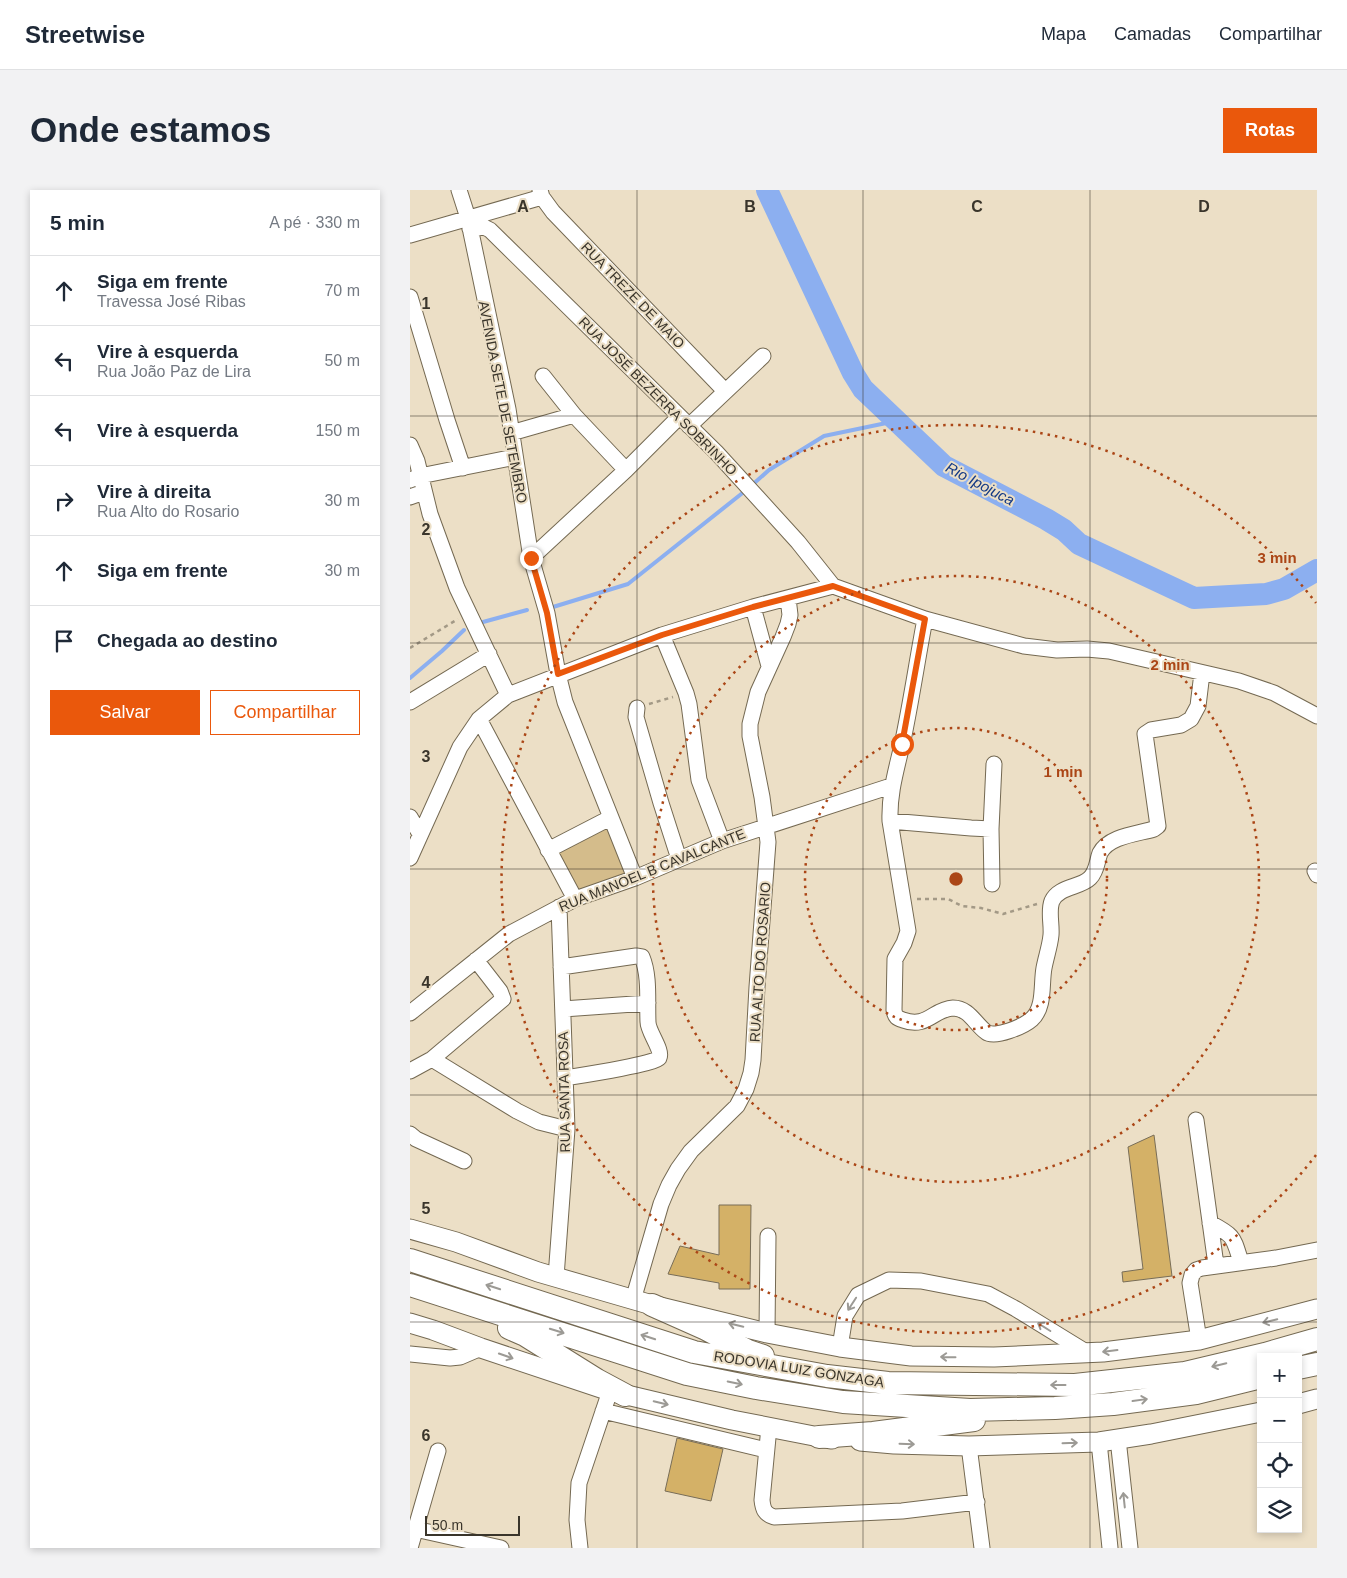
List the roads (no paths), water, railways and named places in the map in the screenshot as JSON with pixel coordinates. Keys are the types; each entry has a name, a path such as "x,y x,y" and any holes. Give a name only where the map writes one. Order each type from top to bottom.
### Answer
{"highway":[{"name":"RODOVIA LUIZ GONZAGA","path":"410,1260 694,1352 826,1376 888,1383 1075,1385 1185,1373 1265,1354 1317,1339"},
{"name":"RODOVIA LUIZ GONZAGA","path":"410,1285 687,1374 756,1388 843,1402 970,1410 1055,1408 1114,1404 1196,1393 1257,1378"},
{"path":"410,1289 525,1335 618,1393"},
{"path":"642,1303 706,1329 748,1351 770,1358 957,1385"},
{"path":"1302,1367 1317,1364"},
{"path":"818,1437 873,1434 982,1419 1071,1413 1114,1404"}],"main road":[{"path":"410,1229 456,1242 556,1277 642,1303 768,1333 840,1347 911,1356 994,1357 1103,1352 1199,1340 1317,1309"},
{"path":"410,1324 433,1330 481,1348 618,1393 732,1420 818,1437 894,1444 969,1446 1099,1442 1257,1413"},
{"path":"1302,1403 1317,1398"}],"street":[{"name":"AVENIDA SETE DE SETEMBRO","path":"459,190 468,223 511,432 531,558 547,613 558,674"},
{"path":"410,235 468,223 541,194"},
{"name":"RUA TREZE DE MAIO","path":"541,194 553,212 725,391"},
{"name":"RUA JOSÉ BEZERRA SOBRINHO","path":"468,223 490,230 684,421 798,542 833,586"},
{"path":"410,297 463,468"},
{"path":"531,558 626,470 684,421 725,391 763,356"},
{"path":"543,376 574,415 626,470"},
{"path":"511,432 574,415"},
{"path":"410,445 417,461 415,487 430,514 457,588 508,695"},
{"path":"415,487 463,468 515,457"},
{"path":"410,858 460,747 479,719 508,695 662,635 753,607 833,586 925,619 1039,649 1109,651 1239,681 1274,694 1317,716"},
{"name":"RUA ALTO DO ROSARIO","path":"642,1303 661,1204 669,1185 691,1152 736,1106 746,1089 751,1073 767,858 766,826 750,736 750,724 758,692 788,624 790,615 788,598"},
{"path":"753,607 769,666"},
{"path":"925,619 889,804 890,821 908,931 895,959 895,1016 898,1019 911,1023 928,1019 951,1008 959,1009 992,1034 1015,1028 1032,1019 1037,1013 1051,933 1052,901 1065,890 1086,881 1093,875 1102,850 1107,844 1158,826 1144,738 1147,731 1182,725 1191,719 1198,706 1202,673"},
{"path":"662,635 686,693 699,780 722,841"},
{"path":"410,702 489,654"},
{"path":"558,674 565,702 635,878"},
{"path":"637,708 636,717 679,859"},
{"path":"479,719 575,899"},
{"path":"992,884 991,829 994,764"},
{"name":"RUA MANOEL B CAVALCANTE","path":"410,1013 509,934 575,899 635,878 722,841 891,786"},
{"path":"410,817 420,834"},
{"path":"548,850 610,818"},
{"path":"890,821 991,829"},
{"name":"RUA SANTA ROSA","path":"556,1277 567,1129 559,907"},
{"path":"561,967 636,956 642,957 645,968 648,1026 660,1057 658,1060 644,1064 565,1078"},
{"path":"410,1071 432,1059 503,999 500,991 476,960"},
{"path":"563,1009 648,1003"},
{"path":"432,1059 517,1112 539,1122 567,1129"},
{"path":"1196,1120 1216,1265"},
{"path":"412,1139 464,1162"},
{"path":"1210,1223 1224,1230 1234,1239 1241,1262"},
{"path":"768,1236 768,1333"},
{"path":"1199,1340 1190,1284 1192,1275 1196,1270 1216,1265 1276,1258 1317,1250"},
{"path":"840,1347 845,1316 858,1295 888,1280 921,1280 988,1294 1086,1352"},
{"path":"410,1354 450,1358 460,1357 481,1348"},
{"path":"580,1548 577,1520 579,1483 603,1411 618,1393"},
{"path":"603,1411 766,1450"},
{"path":"769,1427 762,1500 763,1509 767,1515 774,1517 902,1511 977,1502"},
{"path":"1118,1439 1130,1548"},
{"path":"1099,1442 1110,1548"},
{"path":"969,1446 982,1548"},
{"path":"410,1547 416,1529 416,1504 438,1451"},
{"path":"416,1529 465,1544 501,1548"}],"waterway":[{"name":"Rio Ipojuca","path":"767,190 853,373 863,389 944,466 1046,519 1064,530 1079,544 1194,598 1266,594 1284,589 1317,570"},
{"path":"751,486 769,470 824,436 896,421"},
{"path":"553,607 628,584 745,491"},
{"path":"483,622 527,610"},
{"path":"410,678 464,630"}]}
